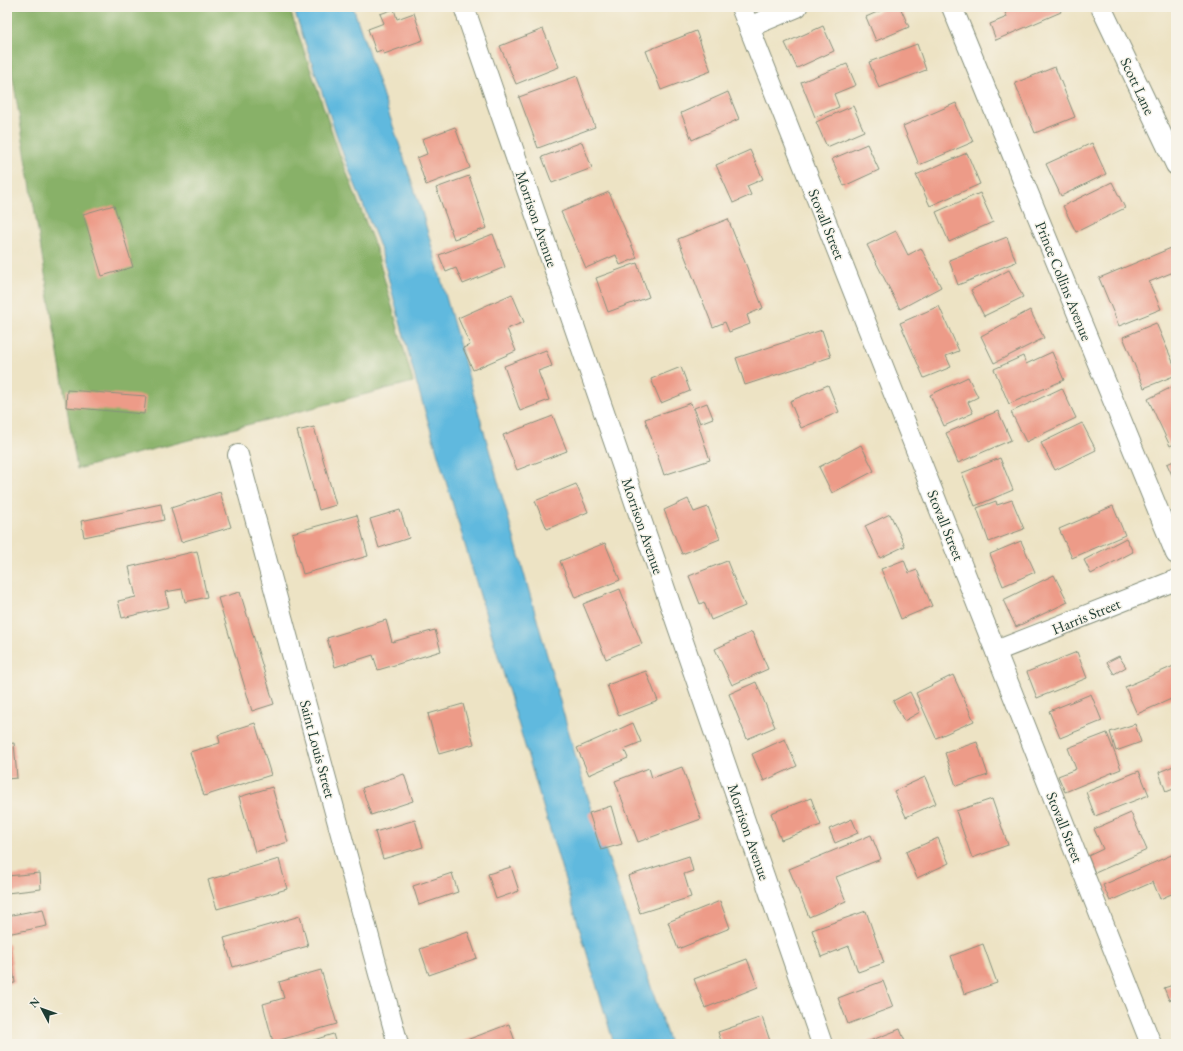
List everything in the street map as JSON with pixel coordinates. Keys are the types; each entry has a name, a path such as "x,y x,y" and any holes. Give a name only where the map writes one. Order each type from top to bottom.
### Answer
{"street":[{"name":"Morrison Avenue","path":"464,7 822,1044"},
{"name":"Stovall Street","path":"741,7 1151,1044"},
{"path":"749,27 797,7"},
{"name":"Prince Collins Avenue","path":"952,7 1176,554"},
{"name":"Scott Lane","path":"1101,7 1176,165"},
{"name":"Saint Louis Street","path":"238,455 398,1044"},
{"name":"Harris Street","path":"996,651 1176,580"}],"green space":[{"path":"7,7 289,7 340,155 376,249 413,382 77,469 7,42"}],"water":[{"path":"293,7 353,7 422,212 582,779 670,1044 614,1044 416,381 380,247 343,154"}],"building":[{"path":"888,7 900,7 909,27 876,41 866,17"},
{"path":"1003,7 1059,7 1061,12 996,40 990,24 1007,17"},
{"path":"394,9 397,19 414,13 423,40 384,54 382,50 376,52 368,29 384,23 380,14"},
{"path":"823,26 834,51 797,68 785,43"},
{"path":"543,29 559,67 516,84 500,46"},
{"path":"696,31 711,71 661,90 646,51"},
{"path":"917,44 926,70 879,88 869,62"},
{"path":"847,64 856,85 834,94 839,107 815,117 801,82"},
{"path":"1055,67 1075,117 1035,133 1015,83"},
{"path":"577,76 595,127 538,148 519,97"},
{"path":"728,92 739,119 692,140 681,113"},
{"path":"956,103 973,142 919,165 903,126"},
{"path":"853,106 864,131 827,147 816,122"},
{"path":"455,127 470,168 426,185 417,158 427,154 422,139"},
{"path":"582,142 592,168 552,183 542,157"},
{"path":"1092,143 1106,174 1061,196 1046,164"},
{"path":"867,144 879,170 844,186 832,159"},
{"path":"750,150 763,179 747,186 751,195 733,203 716,165"},
{"path":"967,153 980,184 930,206 916,175"},
{"path":"469,176 487,228 454,239 436,188"},
{"path":"1112,182 1125,208 1076,232 1063,206"},
{"path":"609,192 637,258 620,265 616,255 586,268 561,212"},
{"path":"980,193 993,222 949,242 936,212"},
{"path":"114,205 133,267 102,276 83,214"},
{"path":"728,219 763,308 747,315 750,324 729,332 725,322 713,327 678,239"},
{"path":"896,231 908,255 921,248 941,287 900,309 867,245"},
{"path":"493,234 505,267 463,284 456,268 446,272 439,255"},
{"path":"1007,237 1016,262 958,285 949,260"},
{"path":"1176,246 1176,271 1149,282 1161,309 1119,326 1099,278"},
{"path":"637,263 649,297 608,312 596,278"},
{"path":"1009,270 1023,297 984,316 971,290"},
{"path":"512,294 524,322 507,329 516,351 473,370 463,348 470,345 458,318"},
{"path":"939,306 959,351 946,356 951,367 924,378 900,323"},
{"path":"1030,310 1044,338 994,363 981,336"},
{"path":"1156,323 1176,369 1176,375 1144,388 1123,337"},
{"path":"822,330 831,357 745,385 736,358"},
{"path":"546,350 552,366 538,371 549,400 520,411 504,366"},
{"path":"1052,352 1064,380 1009,404 994,369 1023,356 1026,364"},
{"path":"681,367 690,391 661,403 651,379"},
{"path":"968,377 978,397 968,402 973,413 944,426 930,395"},
{"path":"828,385 839,412 801,428 790,401"},
{"path":"1176,385 1176,443 1170,446 1148,399"},
{"path":"1062,388 1076,418 1026,442 1011,412"},
{"path":"67,390 146,396 144,414 66,407"},
{"path":"691,403 710,460 664,475 645,419"},
{"path":"707,403 713,418 700,423 694,408"},
{"path":"998,411 1011,440 958,463 946,433"},
{"path":"553,416 567,451 517,470 503,435"},
{"path":"1082,423 1096,450 1055,470 1041,443"},
{"path":"314,427 336,505 319,510 297,431"},
{"path":"861,445 874,471 832,493 819,467"},
{"path":"1000,458 1013,490 975,506 962,473"},
{"path":"1176,460 1176,484 1167,464"},
{"path":"576,484 588,512 547,529 535,501"},
{"path":"220,492 231,527 181,542 171,508"},
{"path":"688,499 694,512 708,507 720,539 682,554 664,510"},
{"path":"1012,500 1024,529 989,542 977,508 996,501 997,505"},
{"path":"161,504 164,520 84,537 81,521"},
{"path":"1113,506 1125,535 1072,558 1059,529"},
{"path":"400,510 409,538 379,548 370,519"},
{"path":"890,514 905,546 880,558 865,526"},
{"path":"357,515 368,556 303,574 292,533"},
{"path":"1126,538 1133,552 1091,574 1084,560"},
{"path":"1021,541 1035,572 1003,586 990,554"},
{"path":"605,543 620,580 575,598 560,561"},
{"path":"197,551 207,597 185,602 182,589 165,592 169,607 122,618 118,601 136,597 129,567"},
{"path":"904,560 909,573 917,570 932,606 901,619 881,569"},
{"path":"727,561 745,606 711,620 704,602 700,604 689,576"},
{"path":"1054,575 1068,602 1016,627 1003,600"},
{"path":"620,589 642,644 606,659 583,604"},
{"path":"240,592 274,704 252,711 218,598"},
{"path":"386,620 392,642 435,630 441,651 378,670 373,655 335,667 327,638"},
{"path":"752,632 768,669 732,685 715,649"},
{"path":"1077,652 1087,678 1037,698 1027,672"},
{"path":"1119,656 1126,667 1114,674 1107,662"},
{"path":"1176,665 1176,697 1137,714 1125,687"},
{"path":"646,671 658,701 619,716 607,685"},
{"path":"953,675 974,721 936,738 916,693"},
{"path":"756,682 775,727 747,739 729,694"},
{"path":"910,692 920,712 904,721 893,701"},
{"path":"1091,694 1102,721 1060,738 1049,711"},
{"path":"463,704 474,744 439,754 428,714"},
{"path":"255,723 271,775 204,796 190,752 220,743 218,735"},
{"path":"633,723 641,742 624,749 628,758 589,775 577,748"},
{"path":"1135,724 1141,742 1116,751 1110,732"},
{"path":"1107,733 1121,769 1065,792 1058,776 1076,769 1068,748"},
{"path":"785,739 797,766 764,781 752,754"},
{"path":"977,742 988,775 956,786 945,753"},
{"path":"14,743 17,778 7,779 7,744"},
{"path":"1176,765 1176,788 1166,792 1159,772"},
{"path":"682,767 701,819 638,842 615,781 649,768 652,778"},
{"path":"1139,771 1149,795 1095,816 1086,792"},
{"path":"404,774 413,801 371,815 362,788"},
{"path":"925,777 936,803 906,817 894,791"},
{"path":"272,787 288,842 255,852 239,797"},
{"path":"811,798 821,825 781,840 771,813"},
{"path":"992,799 1008,845 972,858 956,811"},
{"path":"611,806 622,844 601,850 589,813"},
{"path":"1131,813 1147,850 1095,873 1088,856 1103,849 1094,829"},
{"path":"852,819 858,833 835,843 829,829"},
{"path":"415,820 423,847 383,859 375,832"},
{"path":"871,835 881,859 836,877 846,901 809,917 789,869"},
{"path":"938,838 949,863 917,878 906,852"},
{"path":"1176,853 1176,892 1160,899 1153,882 1110,901 1103,885"},
{"path":"689,856 693,871 684,874 691,897 640,913 628,876"},
{"path":"279,859 287,889 217,909 208,880"},
{"path":"511,867 519,891 496,899 488,874"},
{"path":"40,873 41,889 7,893 7,876"},
{"path":"452,873 458,892 419,905 413,886"},
{"path":"720,901 730,928 678,949 668,922"},
{"path":"43,909 47,926 7,934 7,916"},
{"path":"866,911 884,963 858,972 849,946 821,957 812,930"},
{"path":"300,916 308,946 233,967 224,938"},
{"path":"468,932 477,958 429,975 420,949"},
{"path":"7,944 9,944 15,983 7,984"},
{"path":"983,944 997,983 964,994 951,956"},
{"path":"747,959 758,987 705,1008 694,979"},
{"path":"321,970 337,1024 273,1042 263,1004 284,998 279,982"},
{"path":"883,981 893,1007 848,1024 838,998"},
{"path":"1176,984 1176,997 1169,1000 1164,988"},
{"path":"762,1017 771,1044 722,1044 718,1032"},
{"path":"509,1024 516,1044 456,1044"},
{"path":"900,1029 906,1044 862,1044"},
{"path":"333,1034 336,1044 301,1044"}]}
